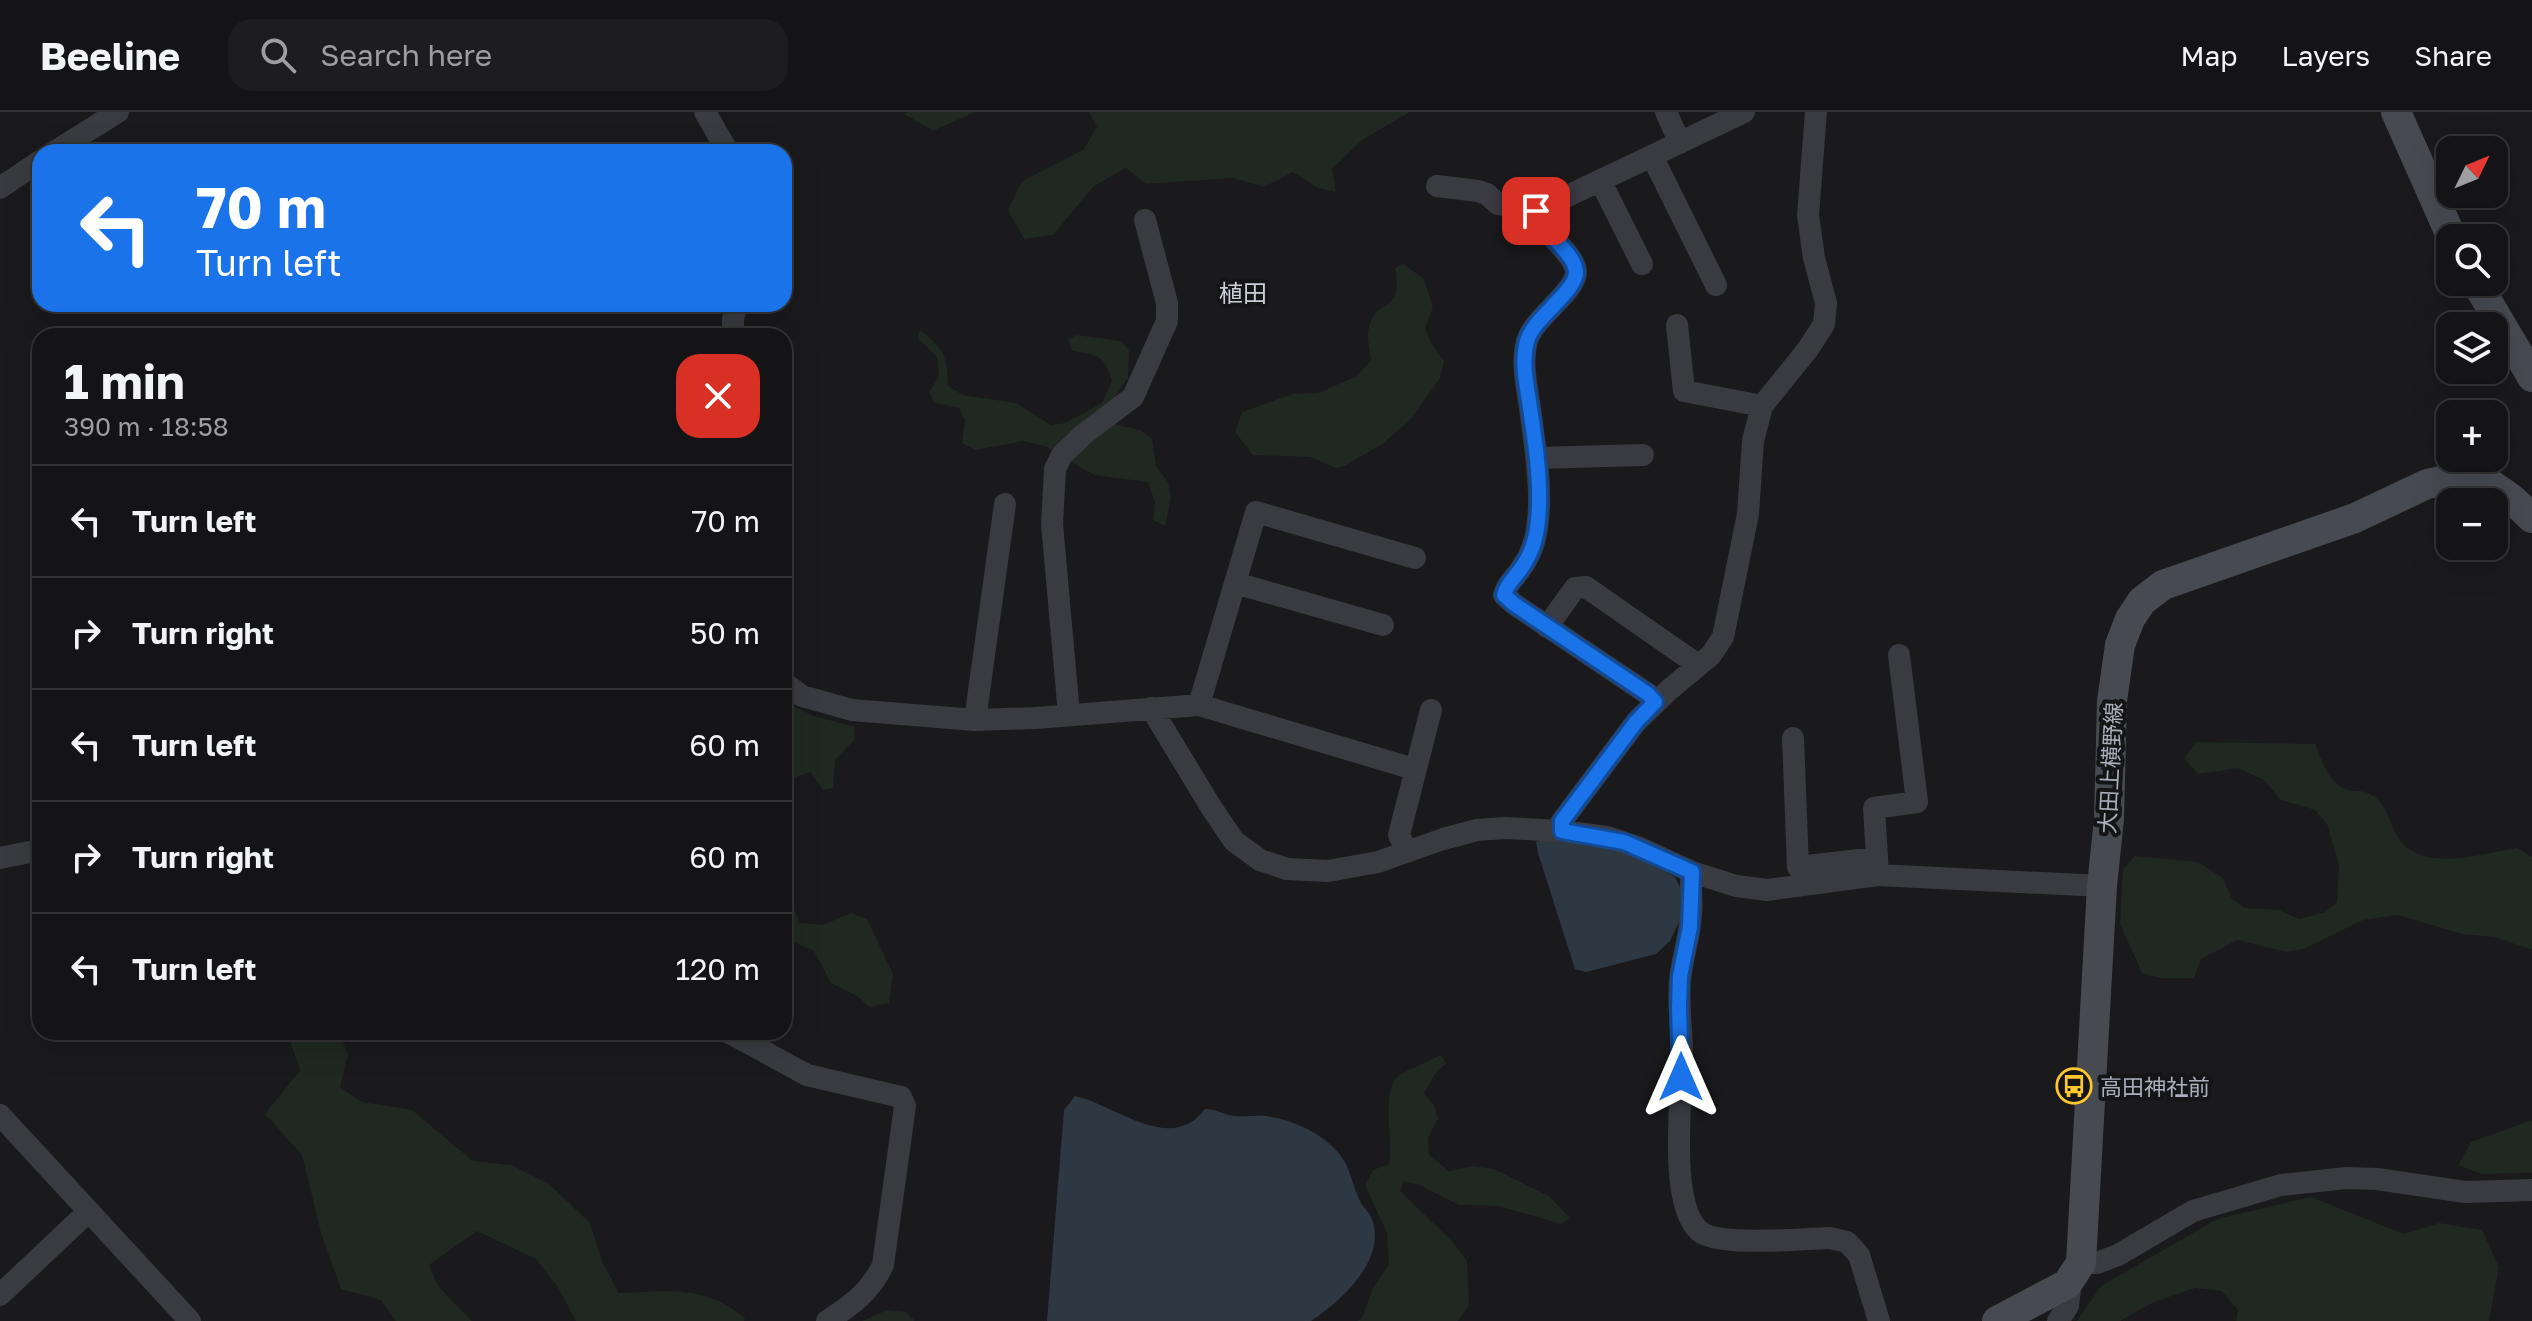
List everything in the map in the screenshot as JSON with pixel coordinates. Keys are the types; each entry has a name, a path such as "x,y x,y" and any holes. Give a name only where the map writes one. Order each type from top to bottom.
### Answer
{"main road":[{"path":"2396,112 2446,224"},
{"path":"2484,296 2532,377"},
{"name":"大田上横野線","path":"2074,1273 2109,819 2112,701 2120,645 2130,619 2142,601 2163,585 2355,518 2427,484 2451,479 2474,479 2502,492 2532,518"},
{"path":"1997,1321 2074,1273"}],"street":[{"path":"67,144 118,112"},
{"path":"705,112 723,144"},
{"path":"1666,112 1680,143"},
{"path":"1437,186 1478,191 1498,204 1536,211 1744,112"},
{"path":"1562,831 1562,821 1636,722 1711,655 1723,637 1748,514 1753,441 1762,406 1824,324 1826,303 1814,258 1808,215 1816,112"},
{"path":"1652,156 1716,285"},
{"path":"0,188 32,166"},
{"path":"1601,182 1642,264"},
{"path":"1536,211 1545,231 1573,261 1576,274 1572,284 1535,324 1527,341 1524,362 1537,458 1537,535 1532,552 1507,585 1504,595 1648,694 1655,702"},
{"path":"1069,714 1052,524 1055,469 1062,455 1084,434 1133,397 1167,321 1167,303 1145,220"},
{"path":"1677,325 1684,391 1762,406"},
{"path":"1537,458 1643,455"},
{"path":"975,720 1005,504"},
{"path":"1199,705 1256,512 1415,558"},
{"path":"1235,583 1383,625"},
{"path":"1547,627 1575,588 1586,587 1698,665"},
{"path":"1877,866 1874,808 1917,802 1899,655"},
{"path":"792,689 802,696 852,710 975,720 1199,705 1414,769"},
{"path":"1151,708 1234,841 1260,860 1287,869 1328,871 1378,862 1477,830 1505,828 1607,837 1692,872 1736,886 1767,890 1877,866"},
{"path":"1407,852 1399,835 1431,710"},
{"path":"1793,738 1798,867 1877,866 2102,886"},
{"path":"0,858 32,852"},
{"path":"1692,872 1691,921 1680,976 1679,1007 1683,1203 1691,1222 1701,1234 1721,1241 1830,1238 1847,1242 1859,1255 1879,1321"},
{"path":"743,1040 807,1075 901,1097 905,1106 883,1265 875,1283 857,1301 827,1321"},
{"path":"0,1115 190,1321"},
{"path":"2058,1321 2068,1306 2074,1273 2118,1255 2193,1211 2281,1185 2346,1178 2377,1179 2465,1192 2532,1190"},
{"path":"0,1295 89,1211"}],"shaded area":[{"path":"975,112 933,131 904,114"},
{"path":"1089,112 1410,112 1362,140 1332,169 1336,192 1318,188 1293,172 1264,187 1234,178 1146,184 1126,168 1094,186 1053,235 1024,239 1008,210 1022,181 1083,150 1097,127"},
{"path":"1403,264 1424,279 1433,307 1425,328 1444,361 1440,378 1412,418 1385,442 1345,466 1336,468 1310,457 1253,455 1235,432 1242,412 1292,394 1318,393 1357,376 1371,360 1368,339 1373,317 1393,299 1397,283 1395,268"},
{"path":"920,330 943,354 948,386 963,395 1016,403 1051,425 1065,423 1102,403 1112,381 1099,357 1072,351 1068,340 1076,335 1121,341 1129,350 1128,378 1109,406 1113,424 1141,430 1152,439 1156,466 1168,482 1171,498 1165,526 1153,520 1155,502 1148,482 1094,475 1045,446 1023,441 976,450 962,443 965,420 959,408 935,403 929,392 939,376 937,357 918,338"},
{"path":"792,704 811,715 855,727 854,740 835,760 833,788 823,790 810,772 792,779"},
{"path":"2196,742 2315,744 2335,782 2346,789 2375,797 2400,840 2410,850 2423,856 2455,858 2517,848 2532,857 2532,950 2495,937 2462,934 2398,915 2363,920 2304,949 2286,952 2237,940 2201,959 2194,978 2160,978 2142,973 2120,924 2123,869 2135,856 2198,862 2223,878 2232,899 2245,908 2279,910 2299,919 2325,912 2337,902 2339,865 2327,824 2315,810 2281,800 2264,780 2238,768 2198,774 2184,758"},
{"path":"1542,839 1587,843 1632,855 1675,877 1684,895 1680,920 1670,941 1656,954 1586,972 1575,969 1538,853 1536,842"},
{"path":"792,904 800,923 823,925 851,913 867,919 893,974 889,1003 870,1007 857,996 831,983 814,951 796,943 792,945"},
{"path":"290,1040 342,1040 348,1055 340,1087 362,1102 412,1110 473,1161 511,1165 549,1184 590,1223 602,1261 619,1293 670,1291 701,1295 730,1307 745,1318 744,1321 576,1321 557,1286 536,1259 477,1231 429,1265 438,1286 472,1321 396,1321 381,1300 341,1289 321,1233 302,1155 265,1114 300,1070"},
{"path":"1441,1055 1446,1063 1424,1093 1434,1105 1438,1119 1428,1138 1429,1155 1449,1171 1473,1166 1494,1169 1549,1196 1570,1218 1561,1224 1499,1206 1459,1205 1404,1181 1400,1191 1453,1242 1467,1261 1469,1306 1458,1321 1357,1321 1362,1318 1372,1290 1389,1264 1387,1233 1365,1185 1373,1170 1389,1164 1389,1102 1394,1080"},
{"path":"1075,1096 1160,1127 1176,1128 1191,1122 1205,1109 1234,1116 1276,1118 1311,1131 1340,1154 1360,1202 1372,1219 1375,1234 1367,1264 1347,1291 1311,1321 1047,1321 1064,1110"},
{"path":"2532,1120 2532,1173 2482,1174 2458,1165 2471,1142"},
{"path":"2311,1197 2404,1234 2439,1223 2482,1230 2499,1267 2489,1321 2236,1321 2238,1310 2222,1291 2195,1288 2154,1302 2120,1321 2077,1321 2101,1286 2217,1219"},
{"path":"887,1310 906,1312 915,1321 862,1321"}],"place":[{"name":"高田神社前","path":"2074,1086"}],"district":[{"name":"植田","path":"1243,292"}],"route":[{"path":"1536,211 1545,231 1573,261 1576,274 1572,284 1535,324 1527,341 1524,362 1537,458 1537,535 1532,552 1507,585 1504,595 1648,694 1655,702 1636,722 1562,821 1562,831 1624,842 1692,872 1692,910 1680,976 1681,1077"}]}
